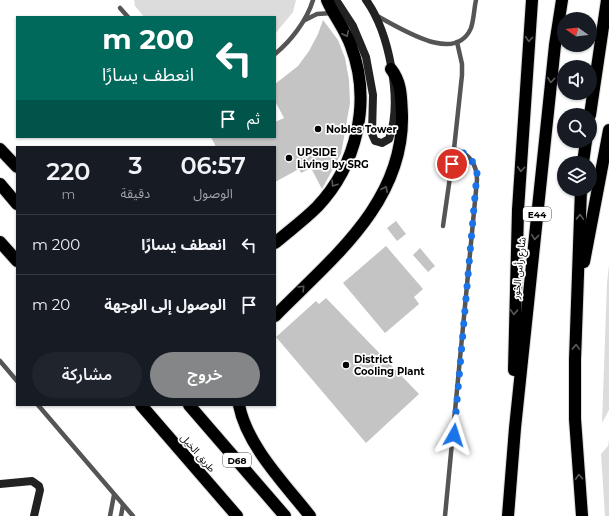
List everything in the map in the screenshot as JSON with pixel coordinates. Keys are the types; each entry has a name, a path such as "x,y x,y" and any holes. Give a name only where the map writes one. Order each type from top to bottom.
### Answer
{"highway":[{"path":"276,242 309,214 324,198 343,168 354,141 360,112 361,83 351,45 327,0"},
{"path":"514,428 514,319 516,257 532,0"},
{"name":"شارع رأس الخور","path":"508,516 514,428 555,45 562,0"},
{"path":"591,108 607,0"},
{"path":"276,315 354,237 374,210 386,186 399,154 402,128 400,84 391,69"},
{"path":"577,301 609,130"},
{"path":"0,149 16,166"},
{"path":"0,184 16,203"},
{"path":"581,196 575,419 582,516"},
{"path":"0,242 16,260"},
{"name":"طريق الخيل","path":"142,406 237,516"},
{"name":"D68","path":"190,406 285,516"},
{"path":"239,406 244,422 256,445 310,516"}],"street":[{"path":"336,0 353,26 366,57 373,95 372,138 378,143 386,142 390,136 394,102 391,69 386,42 375,15 366,0"},
{"path":"0,484 28,481 36,483 40,490 34,516"}],"lane":[{"path":"276,53 285,45 302,23 313,0"},
{"path":"375,15 436,44 450,45 465,37 470,29 476,0"},
{"path":"120,8 127,16"},
{"path":"302,23 317,14 334,13"},
{"path":"443,226 454,149 462,75 461,58 457,42"},
{"path":"445,516 477,180 477,173 472,160 467,155 454,149"},
{"path":"0,361 16,380"},
{"path":"39,406 133,516"},
{"path":"110,516 114,495"},
{"path":"122,516 123,505"}],"shaded area":[{"path":"134,0 296,0 293,12 276,33 276,16 143,16 135,6"},
{"path":"609,265 609,410 602,423 607,283"},
{"path":"609,439 609,516 605,516 601,454 608,446"}],"building":[{"name":"Nobles Tower","path":"323,20 338,40 345,58 349,80 350,103 341,154 322,189 311,168 301,173 299,169 276,181 276,146 216,146 212,138 276,138 276,122 284,118 276,103 276,83 298,66 309,51 318,34"},
{"path":"396,221 406,234 397,241 387,228"},
{"path":"386,246 423,289 414,297 419,304 385,333 343,283"},
{"path":"420,248 435,266 428,272 413,255"},
{"name":"District Cooling Plant","path":"326,298 419,394 366,443 276,337 316,301 319,304"}],"place":[{"name":"Nobles Tower","path":"318,129"},
{"name":"UPSIDE Living by SRG","path":"289,158"},
{"name":"District Cooling Plant","path":"346,365"}],"route":[{"path":"452,164 454,149 461,151 472,160 476,166 477,173 468,293 454,435"}]}
